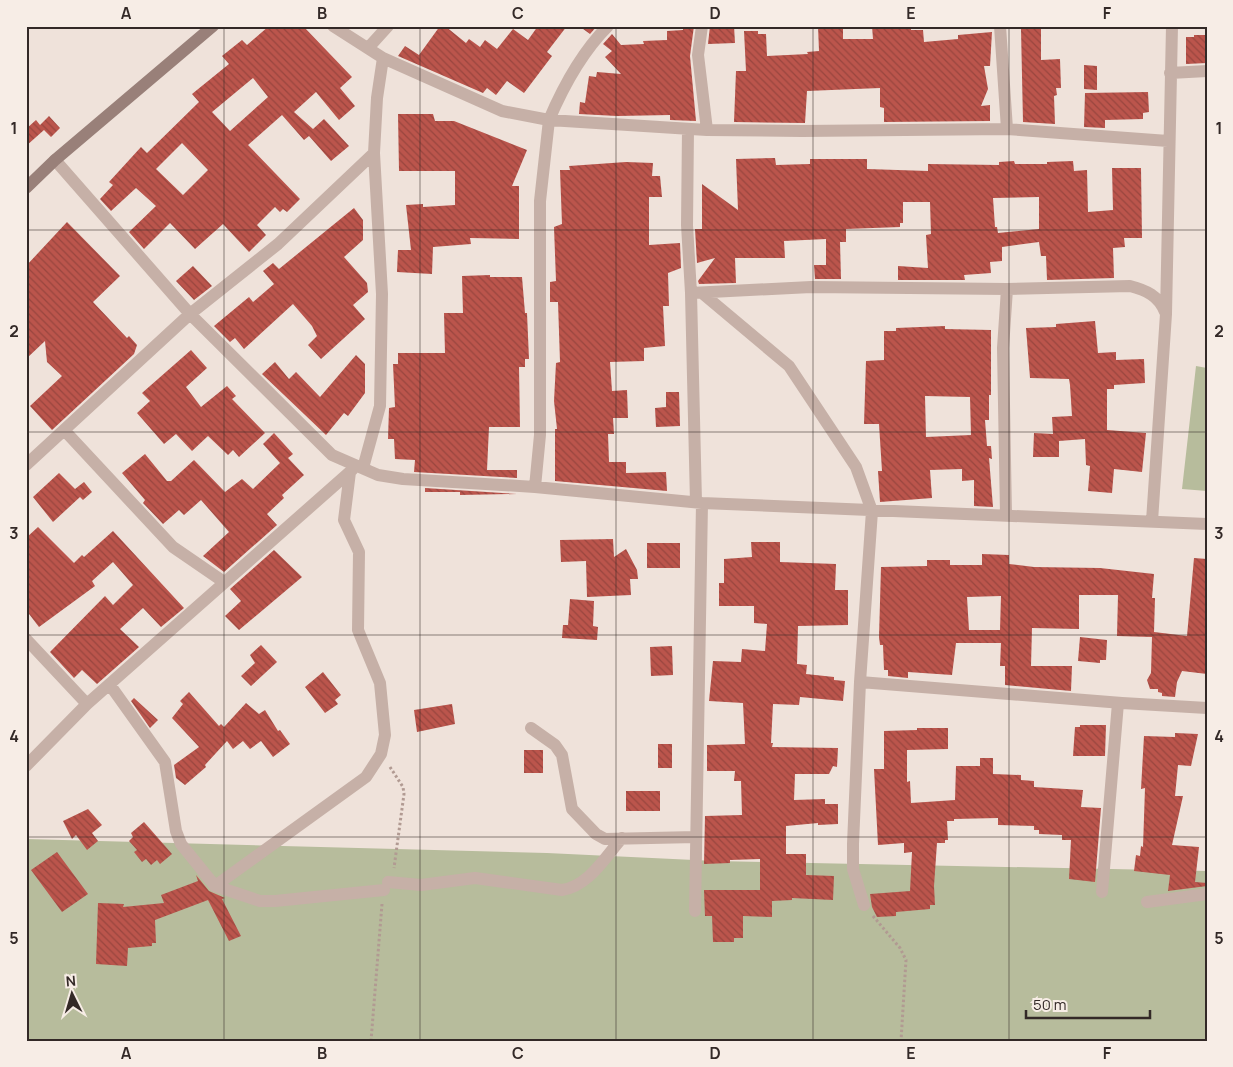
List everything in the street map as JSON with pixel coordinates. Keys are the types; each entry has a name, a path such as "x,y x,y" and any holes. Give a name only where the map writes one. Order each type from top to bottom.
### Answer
{"main road":[{"path":"26,188 55,160 213,26"}],"street":[{"path":"333,26 370,47 383,58 502,111 549,120 707,130 802,132 1007,129 1168,140"},
{"path":"370,47 388,26"},
{"path":"535,487 540,435 540,201 549,120 561,93 576,68 608,26"},
{"path":"702,26 698,55 707,130"},
{"path":"1000,26 1007,129"},
{"path":"1152,521 1166,314 1171,27"},
{"path":"215,886 366,777 384,745 385,735 380,683 358,630 359,552 344,520 356,469 380,406 382,294 374,153 377,98 383,58"},
{"path":"1170,73 1207,71"},
{"path":"688,129 687,234 696,293 699,503 695,910"},
{"path":"26,464 65,431 190,314 278,244 374,153"},
{"path":"55,160 190,314 332,455 356,469 403,479 535,487 699,503 1207,524"},
{"path":"696,293 811,287 1007,289 1130,286 1144,290 1158,299 1166,314"},
{"path":"1006,515 1003,348 1007,289"},
{"path":"696,293 789,366 856,467 872,511 860,682 853,844 853,869 864,905"},
{"path":"65,431 173,547 224,582"},
{"path":"26,766 87,704 224,582 356,469"},
{"path":"26,639 87,704"},
{"path":"860,682 1118,703 1207,708"},
{"path":"110,685 163,757 168,772 177,837 215,886 260,901 275,901 386,886 422,885 475,878 562,890 570,889 586,879 622,838"},
{"path":"1102,892 1118,703"},
{"path":"531,728 555,745 560,752 572,809 600,837 696,837"},
{"path":"1147,902 1207,894"}],"path":[{"path":"864,905 900,948 906,960 901,1041"}],"green space":[{"path":"1196,366 1207,368 1207,491 1182,489"},
{"path":"26,839 547,853 715,861 1207,871 1207,1041 26,1041"}],"building":[{"path":"269,26 303,26 352,77 340,88 355,106 339,120 316,92 294,112 313,129 324,119 349,146 331,161 309,136 304,140 282,115 248,145 300,199 287,212 283,209 280,212 275,207 257,225 266,235 249,252 223,224 195,249 170,223 144,249 129,232 156,206 136,188 111,211 100,199 113,185 109,182 141,147 147,153 199,102 192,94 229,64 222,56 242,40 247,45","holes":["253,78 268,97 230,131 212,112","182,143 208,170 183,195 156,169"]},
{"path":"440,26 445,26 466,43 469,39 480,47 485,40 497,49 513,29 528,40 538,26 567,26 547,52 552,56 524,93 507,81 496,95 487,88 483,93 398,56 405,46 419,55"},
{"path":"579,26 597,26 590,34"},
{"path":"683,26 694,26 690,56 696,121 670,120 670,115 617,116 579,114 580,102 585,103 589,76 596,77 597,72 621,74 605,57 612,51 603,44 612,34 621,45 644,44 643,41 667,40 667,31 683,30"},
{"path":"710,26 734,26 735,43 708,44"},
{"path":"818,26 843,26 843,39 873,39 872,26 911,26 911,30 923,30 924,42 958,39 958,35 992,32 990,66 984,66 988,89 981,106 990,105 990,121 884,122 884,108 880,107 880,88 807,91 805,123 734,122 736,71 746,71 744,31 758,31 758,34 766,34 767,56 808,54 807,52 819,51"},
{"path":"1021,29 1041,29 1041,60 1060,59 1061,88 1056,88 1057,95 1054,96 1055,124 1023,122"},
{"path":"1194,35 1207,35 1207,63 1186,64 1186,37 1194,37"},
{"path":"1084,65 1097,66 1097,90 1084,89"},
{"path":"1148,92 1149,112 1143,113 1143,119 1105,120 1105,128 1084,127 1085,93"},
{"path":"398,114 433,114 435,121 454,121 527,150 512,186 519,186 519,239 470,238 471,244 433,247 432,274 397,272 398,250 411,250 406,205 423,204 423,207 455,205 455,171 399,171"},
{"path":"49,116 60,128 51,137 44,130 26,146 26,129 36,120 40,125"},
{"path":"775,158 776,165 810,164 810,159 867,159 867,169 928,171 928,164 999,165 999,162 1014,161 1015,164 1047,164 1047,162 1073,161 1074,171 1087,170 1088,212 1113,210 1112,168 1141,168 1142,238 1124,238 1125,247 1113,248 1114,278 1047,280 1046,256 1041,256 1039,242 1002,247 1002,261 990,262 991,273 964,275 965,280 898,280 898,266 928,268 926,235 931,234 930,202 903,202 903,223 900,223 900,227 846,229 846,242 840,242 841,279 815,279 814,265 826,265 826,239 784,241 785,258 735,258 736,283 699,284 698,281 715,258 697,263 695,229 702,229 702,184 738,210 736,159","holes":["1039,197 1039,229 998,233 997,227 995,227 993,198"]},
{"path":"626,162 653,163 652,176 660,176 662,197 649,197 649,245 680,243 681,268 668,273 669,306 663,306 665,346 644,348 644,361 610,362 612,391 627,390 628,418 613,418 614,434 608,434 609,462 626,462 626,473 666,472 667,491 555,481 555,429 557,429 554,401 556,363 560,362 558,302 550,302 550,282 556,281 554,227 562,224 560,170 570,170 569,166"},
{"path":"354,208 363,220 363,240 344,257 367,283 368,292 353,305 365,319 321,359 308,345 317,336 312,326 293,304 244,349 235,338 230,342 214,326 249,297 253,302 274,284 263,271 273,263 279,269"},
{"path":"67,222 120,276 93,302 127,338 129,336 137,345 134,354 52,430 30,406 62,376 47,362 45,341 26,359 26,266"},
{"path":"193,266 212,286 194,300 176,281"},
{"path":"490,275 490,277 522,277 525,313 527,313 529,359 525,359 525,367 519,367 520,427 489,427 487,470 517,470 517,478 414,472 415,460 395,459 394,439 388,439 389,408 395,407 393,364 398,364 398,353 445,353 444,313 463,313 462,276"},
{"path":"1095,321 1098,353 1116,352 1116,360 1144,359 1145,383 1114,385 1114,389 1107,389 1107,430 1146,433 1142,472 1114,469 1112,493 1088,491 1090,466 1086,465 1085,439 1059,441 1059,457 1033,457 1034,433 1053,434 1052,417 1072,416 1069,379 1030,378 1026,328 1056,327 1056,324"},
{"path":"945,326 945,329 991,330 991,395 989,395 989,420 985,420 987,446 991,446 992,459 989,458 993,507 974,506 974,480 962,481 962,469 930,470 932,498 880,502 878,471 882,471 879,424 864,424 866,361 884,360 884,331 896,331 896,328","holes":["925,396 970,397 971,435 926,437"]},
{"path":"191,350 207,368 186,387 201,407 227,386 236,396 232,399 265,433 239,457 233,450 228,455 208,436 192,451 176,434 164,444 137,413 150,401 142,393"},
{"path":"356,355 365,364 365,393 348,416 344,413 326,435 262,374 275,362 289,379 296,372 320,397"},
{"path":"666,392 679,392 680,426 656,427 655,408 666,407"},
{"path":"274,433 293,454 288,458 304,475 282,495 284,498 267,514 277,525 224,572 203,556 229,532 201,500 184,515 179,510 163,524 143,503 145,500 122,473 145,454 167,481 171,481 194,460 225,492 242,479 253,489 280,463 263,444"},
{"path":"59,473 75,489 84,482 92,492 83,500 80,497 53,522 33,497"},
{"path":"425,488 517,494 460,495 460,492 425,492"},
{"path":"38,527 74,563 82,555 84,557 113,531 184,608 161,627 143,608 120,629 139,647 97,684 82,670 74,678 50,652 105,596 113,605 133,585 113,562 92,581 95,586 39,627 26,610 26,538"},
{"path":"613,539 614,557 626,549 637,570 638,579 630,579 631,595 587,597 586,561 561,562 560,540"},
{"path":"751,542 780,542 780,562 836,564 835,590 848,590 848,625 798,626 797,664 807,665 806,674 834,677 834,680 845,681 843,701 800,697 799,705 773,704 771,743 773,743 772,747 838,748 837,767 833,766 829,774 795,774 794,800 825,799 825,804 838,804 838,824 818,825 818,823 786,826 786,854 806,854 806,875 834,876 833,900 792,898 792,900 772,901 772,917 743,916 743,938 734,938 734,942 713,942 712,916 705,916 704,890 760,890 760,859 730,860 730,863 704,864 705,816 742,815 741,781 734,781 735,771 707,771 707,745 745,744 743,703 709,701 713,661 741,662 742,649 765,651 767,624 754,623 754,606 719,606 719,583 724,583 724,559 752,557"},
{"path":"647,543 680,543 680,568 647,568"},
{"path":"274,550 302,577 239,630 225,616 241,601 230,589"},
{"path":"982,554 1009,555 1009,564 1034,567 1100,568 1154,574 1152,598 1155,598 1154,632 1187,636 1194,558 1207,559 1207,674 1182,671 1177,682 1175,697 1162,696 1158,689 1150,689 1147,680 1151,673 1152,637 1117,636 1118,595 1079,595 1079,629 1032,628 1031,666 1072,666 1071,691 1005,685 1005,666 1000,666 1001,643 956,643 952,675 908,672 908,678 888,676 888,670 884,670 883,645 880,645 879,637 881,567 927,566 927,560 950,560 950,565 982,565","holes":["1001,596 1000,630 969,630 967,597"]},
{"path":"570,599 594,601 593,626 598,627 597,640 562,638 563,625 568,625"},
{"path":"1080,637 1107,640 1106,660 1100,660 1100,663 1078,661"},
{"path":"261,645 277,662 251,686 241,676 255,663 250,655"},
{"path":"672,646 673,675 651,676 650,647"},
{"path":"323,672 341,695 335,700 338,704 325,713 305,687"},
{"path":"189,692 219,726 221,724 224,727 246,703 259,714 265,710 278,731 280,730 290,744 273,757 261,741 250,749 243,741 233,749 227,741 205,765 206,767 185,785 176,778 174,765 199,747 172,718 183,704 180,701"},
{"path":"134,698 158,720 150,728 131,701"},
{"path":"452,704 455,724 417,732 414,710"},
{"path":"1080,725 1106,725 1105,756 1073,756 1075,727 1080,727"},
{"path":"917,728 948,728 948,749 907,750 907,782 910,781 911,803 955,800 956,766 980,766 980,758 993,758 993,774 1021,775 1021,780 1034,781 1034,787 1083,790 1081,807 1101,808 1095,882 1069,879 1071,840 1062,840 1062,835 1039,834 1039,830 1034,830 1034,826 998,825 998,818 954,819 954,821 947,821 948,840 945,840 945,843 937,843 934,886 935,905 930,905 930,909 896,912 896,916 877,917 872,907 870,894 910,891 912,852 904,853 904,843 878,845 874,769 884,769 884,731 917,730"},
{"path":"1175,733 1198,734 1191,766 1178,765 1175,796 1183,796 1172,845 1199,847 1195,882 1207,883 1207,886 1168,891 1170,875 1134,871 1136,855 1140,856 1141,846 1143,847 1145,788 1141,789 1144,736 1175,737"},
{"path":"658,744 672,744 672,768 658,768"},
{"path":"524,750 543,750 543,773 524,773"},
{"path":"626,791 660,791 660,811 626,811"},
{"path":"88,809 102,825 92,833 98,841 87,850 76,835 72,839 63,821"},
{"path":"144,822 172,854 160,864 157,860 151,865 146,859 142,862 134,852 137,850 129,841 133,837 131,833"},
{"path":"57,852 88,894 62,912 31,870"},
{"path":"196,875 209,891 225,898 222,899 241,936 229,941 208,900 155,920 156,943 152,943 152,946 128,948 127,966 96,964 98,903 124,904 123,907 164,903 161,895 198,881"}]}
